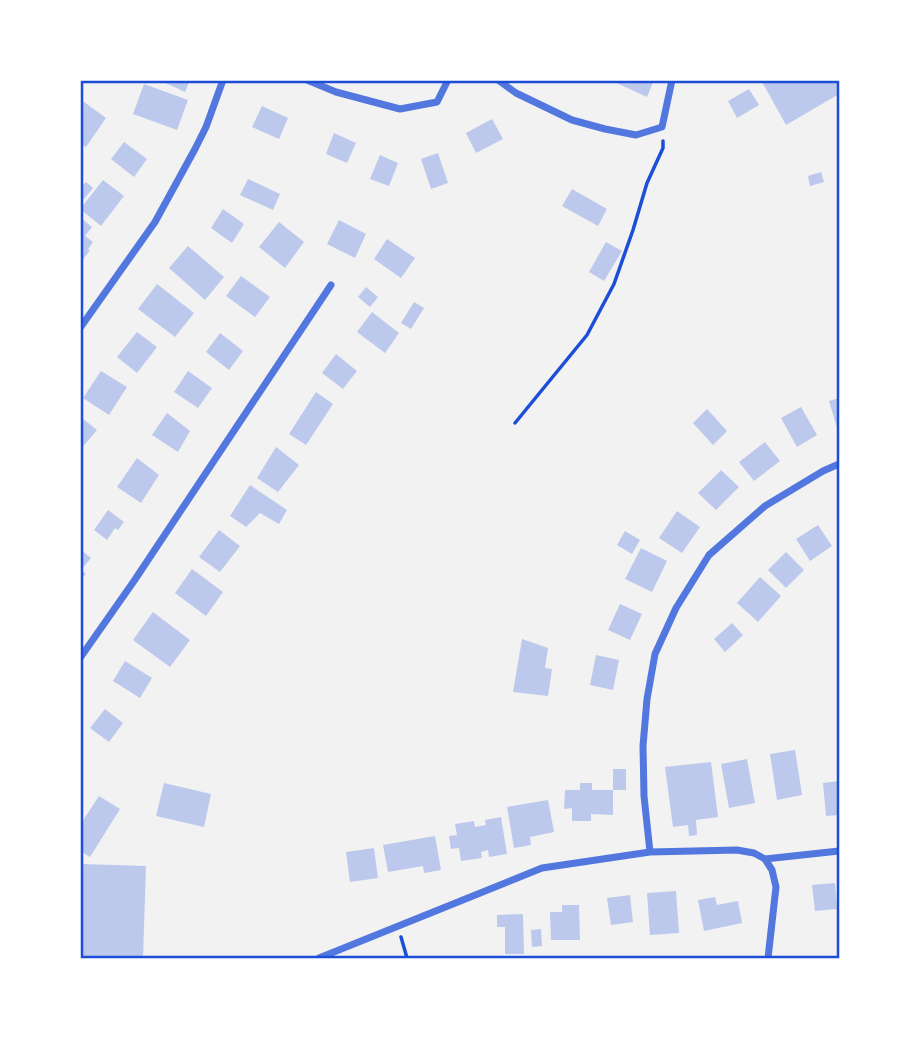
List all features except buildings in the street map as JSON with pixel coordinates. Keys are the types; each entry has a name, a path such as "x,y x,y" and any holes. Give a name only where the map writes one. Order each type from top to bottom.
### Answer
{"street":[{"path":"80,328 155,222 206,127 223,80"},
{"path":"307,80 336,92 400,109 437,102 448,80"},
{"path":"498,80 516,93 572,120 636,135 662,127 672,80"},
{"path":"80,658 331,285"},
{"path":"650,852 644,796 643,746 647,699 655,654 676,608 709,555 765,506 822,471 839,464"},
{"path":"319,958 542,868 650,852 737,850 754,852 765,859 772,870 776,887 768,958"},
{"path":"765,859 839,851"}],"path":[{"path":"515,423 587,335 614,284 647,183 663,148 662,127"},
{"path":"397,926 407,958"}]}
